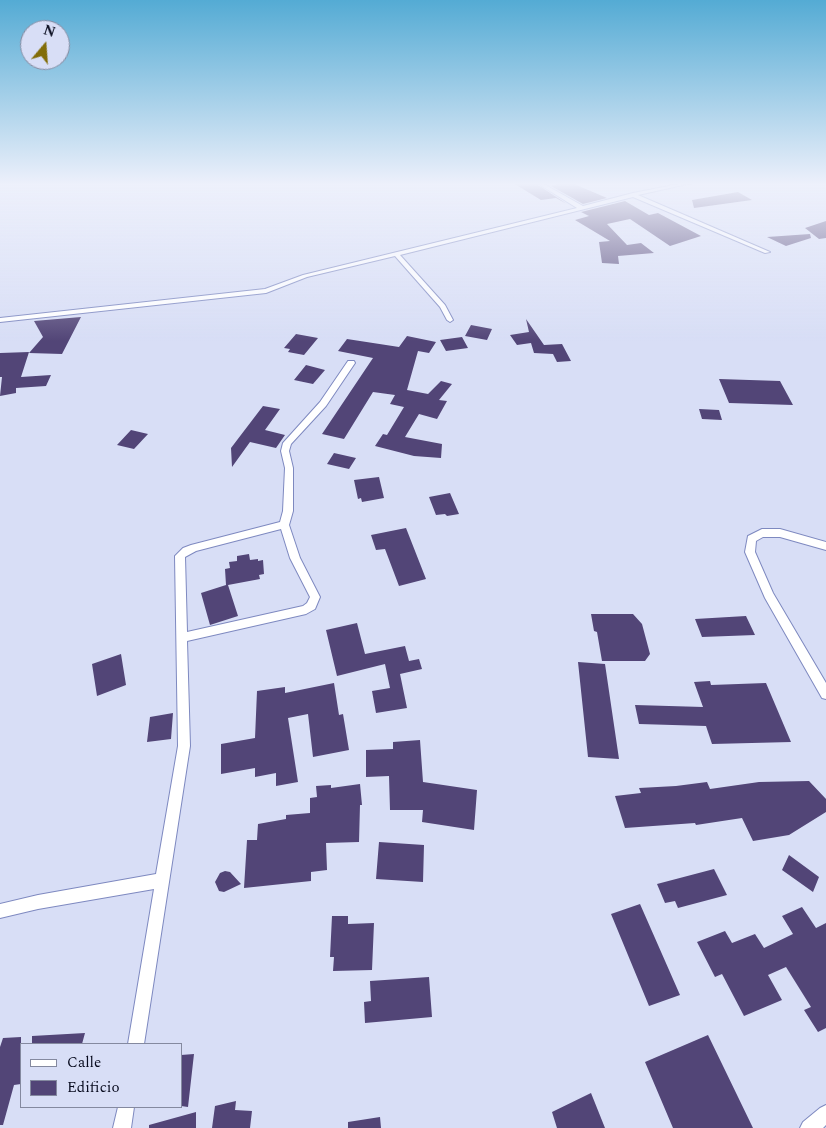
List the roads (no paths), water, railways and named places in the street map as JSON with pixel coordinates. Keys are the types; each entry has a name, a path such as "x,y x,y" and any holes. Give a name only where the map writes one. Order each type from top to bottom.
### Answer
{"street":[{"path":"0,320 266,291 305,276 470,236"},
{"path":"729,236 767,252"},
{"path":"396,254 443,306 450,320"},
{"path":"182,638 306,610 311,606 315,598 295,558 284,525 288,510 290,468 285,451 287,443 323,404 351,363"},
{"path":"136,1043 164,880 184,746 180,556 194,548 284,525"},
{"path":"826,546 780,533 762,533 751,539 750,552 768,595 826,694"},
{"path":"0,911 38,902 164,880"},
{"path":"122,1128 126,1108"},
{"path":"809,1128 826,1114"}]}
